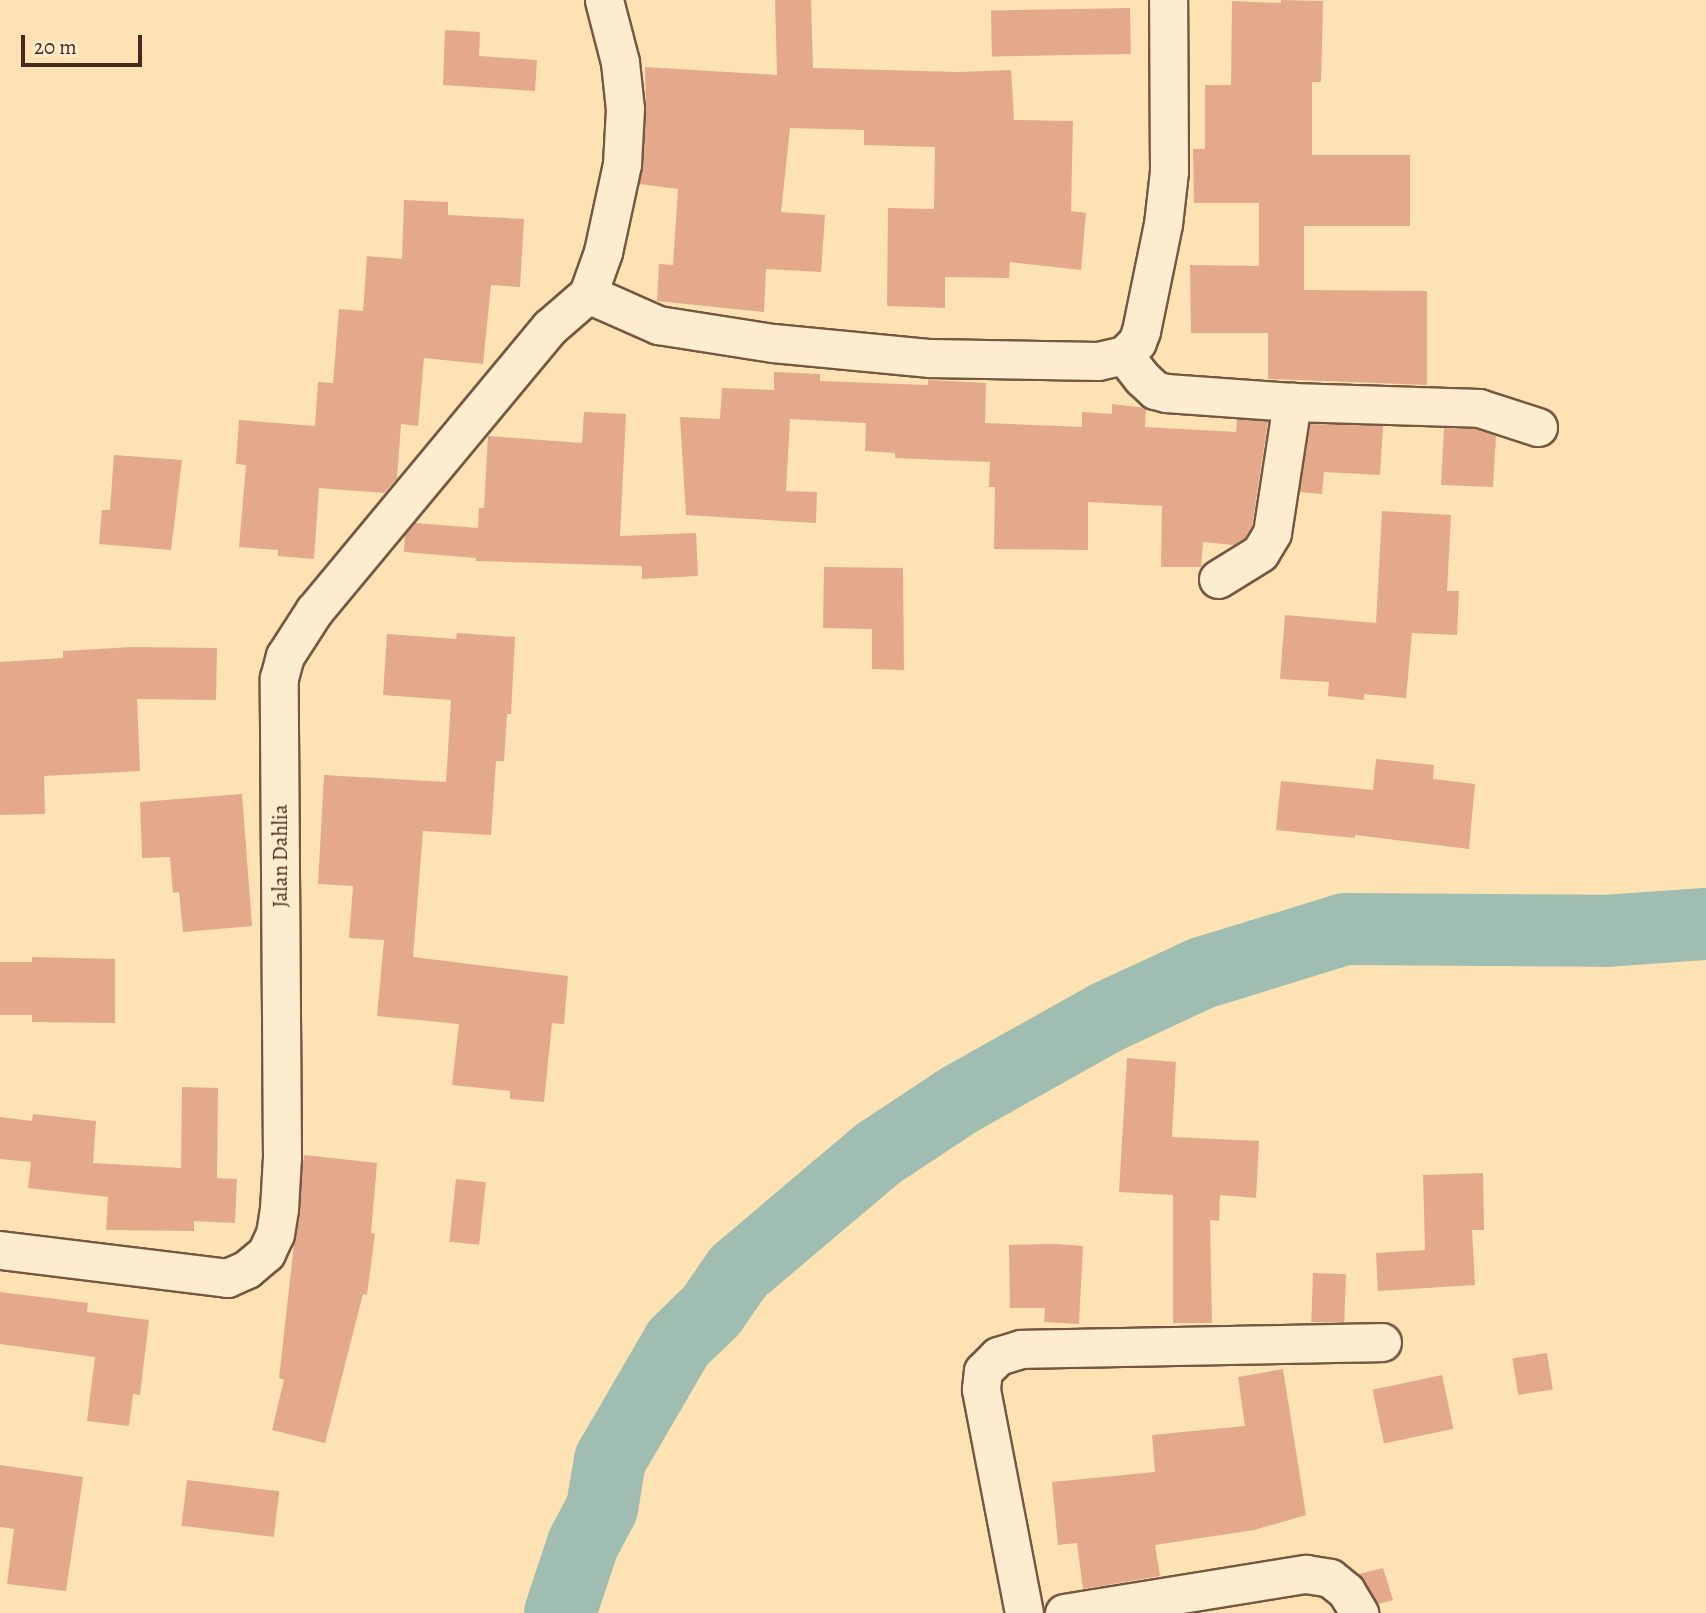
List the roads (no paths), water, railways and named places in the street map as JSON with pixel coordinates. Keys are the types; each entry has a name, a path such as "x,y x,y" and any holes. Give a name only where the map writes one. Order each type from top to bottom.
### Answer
{"street":[{"path":"604,0 620,62 625,109 622,164 603,252 589,293 658,324 772,343 930,358 1098,361 1124,355 1137,342 1142,331 1163,224 1169,171 1168,0"},
{"name":"Jalan Dahlia","path":"0,1250 227,1278 247,1269 266,1252 275,1234 282,1157 279,678 285,656 314,611 550,327 589,293"},
{"path":"1124,355 1155,390 1292,402 1479,408 1538,427"},
{"path":"1218,579 1260,552 1272,533 1292,402"},
{"path":"1024,1613 981,1389 984,1371 998,1356 1021,1349 1382,1342"},
{"path":"1064,1613 1306,1574 1330,1578 1346,1591 1359,1613"}],"waterway":[{"path":"560,1613 583,1544 602,1508 610,1460 678,1343 712,1310 738,1272 879,1153 959,1100 1105,1018 1202,973 1345,929 1605,931 1706,924"}]}
